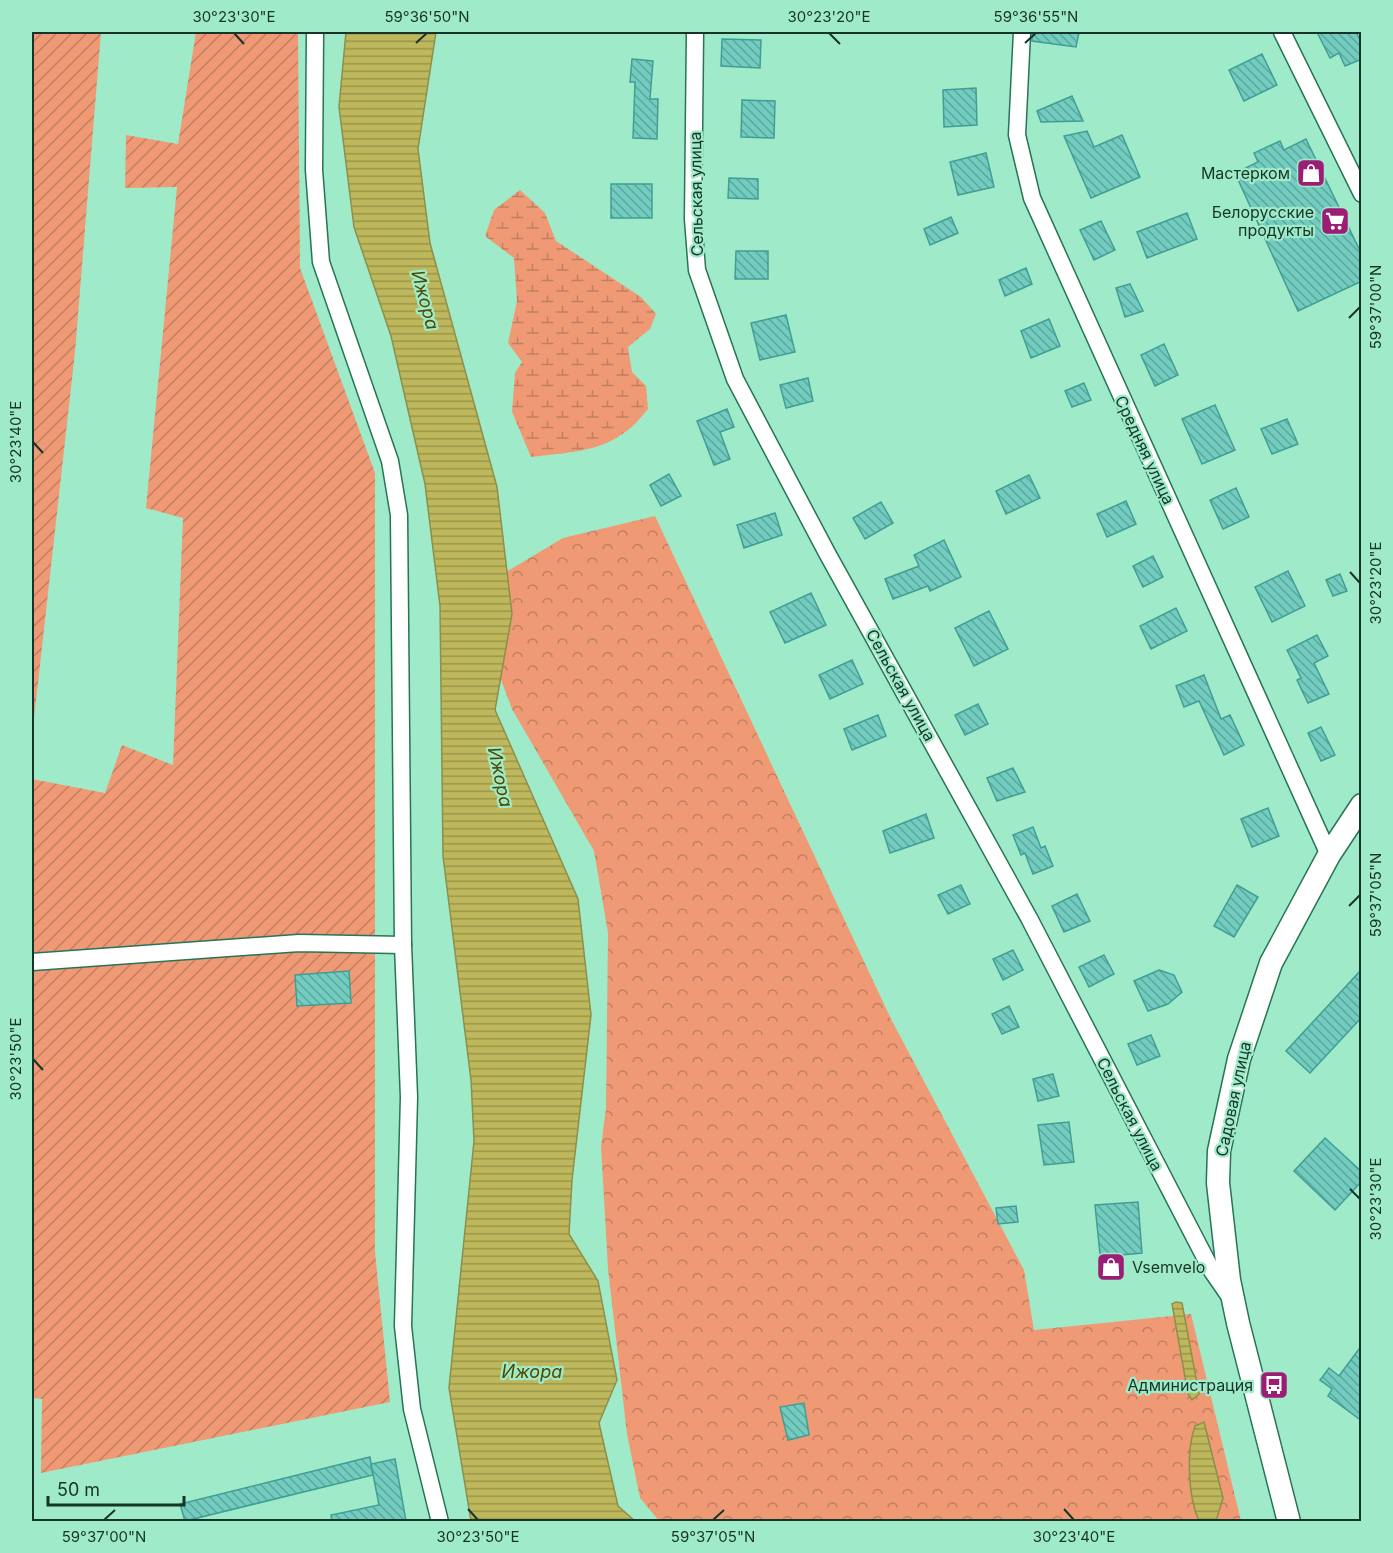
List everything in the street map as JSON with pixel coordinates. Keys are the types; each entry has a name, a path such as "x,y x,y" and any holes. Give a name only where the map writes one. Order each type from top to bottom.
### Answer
{"main road":[{"name":"Садовая улица","path":"1289,1521 1234,1303 1218,1183 1219,1150 1239,1059 1271,963 1329,855 1362,805"}],"street":[{"path":"315,32 314,170 321,262 390,461 399,515 403,945 409,1097 403,1326 412,1409 440,1521"},
{"name":"Сельская улица","path":"695,32 693,219 697,270 735,378 827,553 1024,908 1212,1270 1234,1303"},
{"name":"Средняя улица","path":"1022,32 1017,135 1032,198 1329,855"},
{"path":"1282,32 1362,194"},
{"path":"32,962 299,943 403,945"}],"green space":[{"path":"32,32 101,32 75,352 32,736"},
{"path":"196,32 298,32 300,268 375,473 375,1252 390,1402 41,1473 42,1399 32,1398 32,779 105,793 122,745 173,765 183,518 146,508 177,187 125,188 126,135 178,144"},
{"path":"520,190 545,213 556,241 641,297 656,314 650,329 628,347 632,372 646,386 648,409 623,434 610,442 581,451 531,457 512,412 515,373 522,362 508,343 517,301 514,258 485,236 494,210"},
{"path":"655,516 891,1019 1024,1270 1034,1330 1191,1314 1241,1521 660,1522 640,1498 627,1434 608,1269 601,1146 606,1108 608,933 594,851 512,709 469,594 563,538"}],"water":[{"name":"Ижора","path":"346,32 436,32 418,149 430,243 497,487 512,614 495,710 578,899 591,1015 572,1180 569,1234 598,1281 617,1380 599,1423 618,1506 635,1521 471,1521 449,1388 474,1141 471,1080 443,856 440,606 425,484 391,336 354,227 339,107"},
{"path":"1182,1303 1199,1394 1192,1400 1188,1394 1172,1304"},
{"path":"1204,1422 1223,1498 1216,1521 1199,1521 1192,1500 1190,1448 1195,1426"}],"building":[{"path":"1032,32 1079,32 1076,47 1032,41"},
{"path":"1317,32 1356,32 1362,44 1362,59 1345,66 1339,53 1330,58"},
{"path":"722,39 761,40 760,68 721,66"},
{"path":"1262,54 1277,85 1244,101 1229,70"},
{"path":"632,59 653,61 650,99 658,99 657,139 633,138 635,82 630,82"},
{"path":"976,88 977,125 944,127 943,90"},
{"path":"1072,96 1083,121 1041,122 1037,111"},
{"path":"742,100 775,101 774,138 741,137"},
{"path":"1087,131 1094,147 1122,135 1140,177 1091,198 1064,136"},
{"path":"1306,139 1362,255 1362,281 1298,311 1235,173 1258,162 1254,153 1280,141 1284,150"},
{"path":"986,153 994,187 958,195 950,162"},
{"path":"729,178 758,179 758,199 728,198"},
{"path":"611,184 652,184 652,218 611,218"},
{"path":"1187,213 1197,239 1147,258 1137,232"},
{"path":"951,217 958,233 930,245 924,229"},
{"path":"1101,221 1115,250 1094,260 1080,230"},
{"path":"736,251 768,251 768,279 735,279"},
{"path":"1026,268 1032,284 1005,296 999,280"},
{"path":"1130,284 1143,311 1125,317 1116,288"},
{"path":"786,315 795,352 760,360 751,323"},
{"path":"1049,319 1060,346 1031,358 1021,331"},
{"path":"1164,344 1178,375 1155,386 1141,355"},
{"path":"808,378 813,401 786,408 780,385"},
{"path":"1084,383 1091,400 1072,407 1065,391"},
{"path":"1215,405 1235,450 1202,464 1182,419"},
{"path":"727,409 734,427 720,432 730,459 714,465 697,421"},
{"path":"1287,419 1298,444 1272,454 1261,429"},
{"path":"669,474 681,496 661,506 650,485"},
{"path":"1029,475 1040,498 1006,514 996,491"},
{"path":"1236,488 1249,517 1223,529 1210,500"},
{"path":"1126,501 1136,524 1107,537 1097,514"},
{"path":"881,502 893,523 865,539 853,518"},
{"path":"775,513 782,535 744,548 737,525"},
{"path":"944,540 961,577 930,591 928,586 893,599 885,579 919,566 914,555"},
{"path":"1153,556 1163,577 1143,587 1133,566"},
{"path":"1288,571 1305,606 1272,622 1255,587"},
{"path":"1340,574 1347,591 1333,596 1326,580"},
{"path":"811,593 826,625 785,643 770,612"},
{"path":"1176,608 1187,631 1151,649 1140,626"},
{"path":"989,611 1008,649 974,666 955,628"},
{"path":"1317,635 1328,656 1314,663 1329,694 1308,703 1297,680 1301,678 1287,650"},
{"path":"852,660 863,684 830,699 819,675"},
{"path":"1204,675 1221,719 1230,715 1244,745 1224,755 1199,701 1184,707 1176,686"},
{"path":"978,704 988,724 965,735 955,715"},
{"path":"878,715 886,736 852,750 844,729"},
{"path":"1321,727 1335,755 1321,761 1308,733"},
{"path":"1013,768 1025,792 997,801 987,778"},
{"path":"1268,808 1279,836 1252,847 1241,819"},
{"path":"926,814 934,838 890,853 883,831"},
{"path":"1033,827 1041,848 1045,846 1053,866 1033,874 1025,853 1021,855 1013,835"},
{"path":"961,885 970,904 948,914 938,895"},
{"path":"1237,885 1258,897 1234,937 1214,926"},
{"path":"1077,894 1090,921 1064,932 1052,906"},
{"path":"1013,950 1023,970 1003,980 993,959"},
{"path":"1104,955 1114,974 1089,987 1079,967"},
{"path":"1362,969 1362,1017 1310,1073 1286,1051"},
{"path":"1159,970 1174,975 1182,992 1168,1004 1148,1011 1134,981"},
{"path":"349,971 351,1003 297,1006 295,975"},
{"path":"1009,1006 1019,1027 1002,1034 992,1014"},
{"path":"1151,1035 1160,1056 1137,1065 1128,1044"},
{"path":"1053,1074 1059,1096 1038,1101 1033,1079"},
{"path":"1069,1122 1074,1162 1044,1165 1038,1125"},
{"path":"1325,1138 1362,1172 1362,1181 1335,1210 1294,1171"},
{"path":"1138,1202 1142,1253 1121,1255 1121,1274 1102,1274 1095,1205"},
{"path":"1016,1206 1018,1222 998,1224 996,1208"},
{"path":"1362,1345 1362,1421 1328,1396 1332,1389 1320,1380 1329,1368 1339,1376"},
{"path":"804,1403 809,1435 788,1440 780,1407"},
{"path":"370,1457 373,1475 185,1521 180,1504"},
{"path":"395,1459 406,1521 332,1521 331,1515 379,1505 371,1464"}],"place":[{"name":"Мастерком","path":"1311,173"},
{"name":"Белорусские продукты","path":"1335,221"},
{"name":"Vsemvelo","path":"1111,1267"},
{"name":"Администрация","path":"1274,1385"}]}
